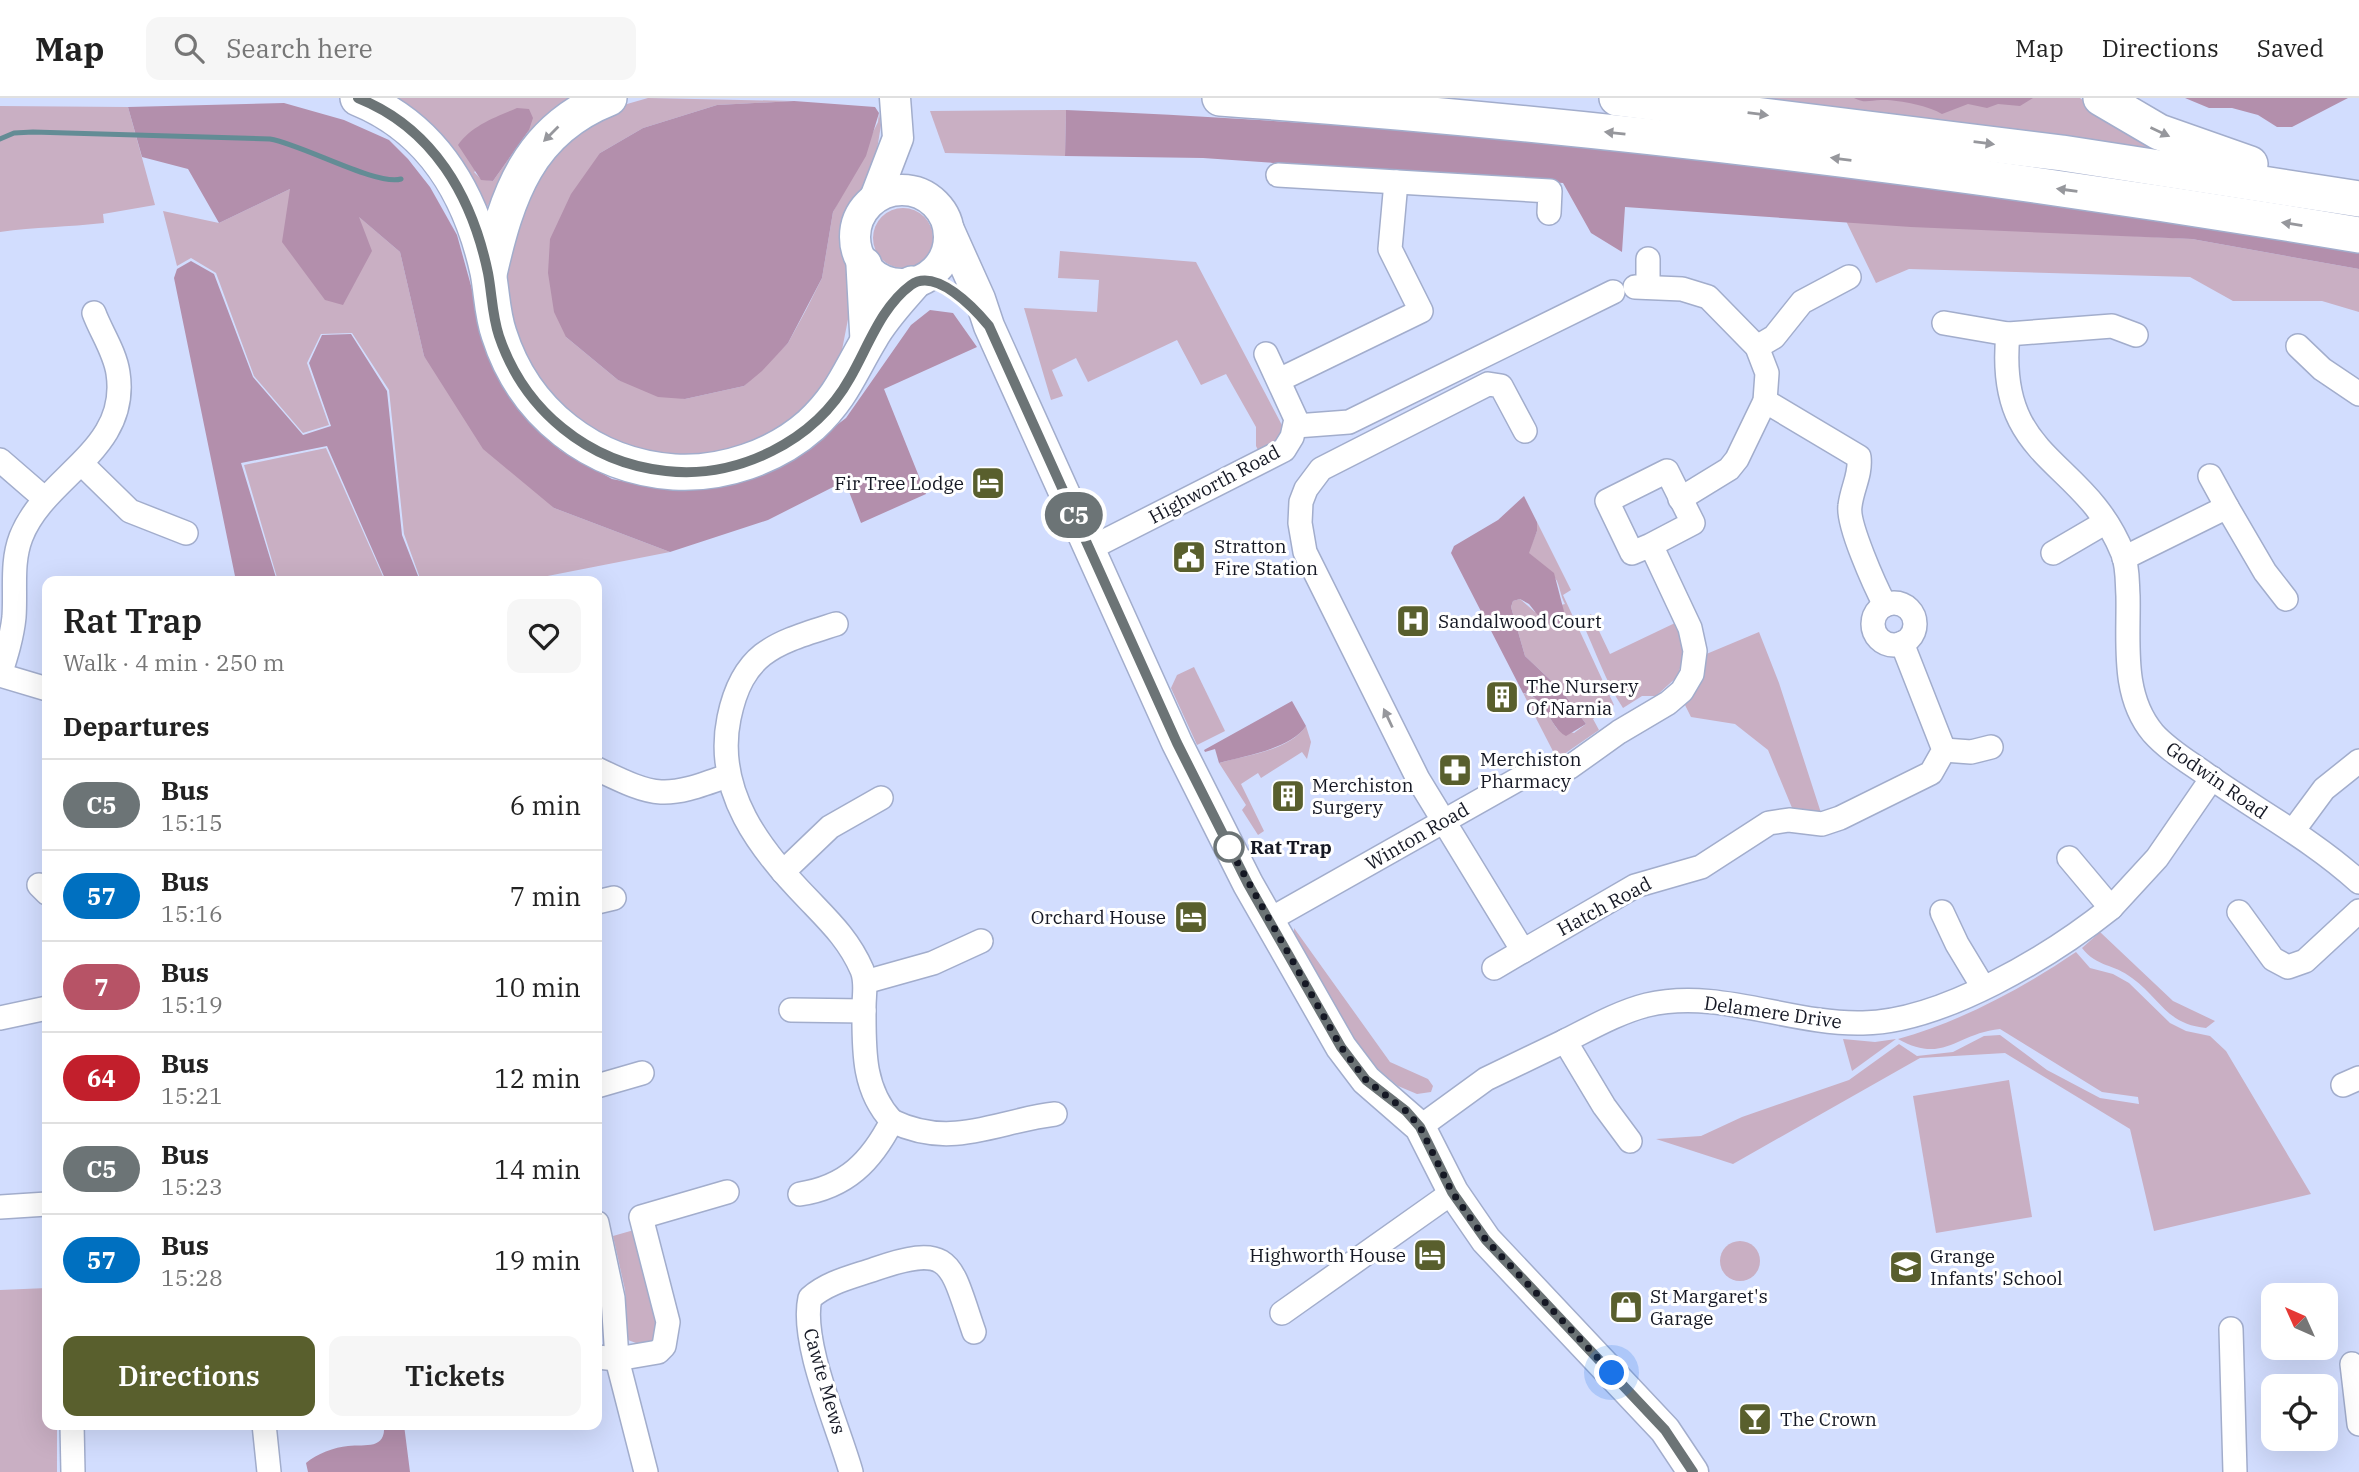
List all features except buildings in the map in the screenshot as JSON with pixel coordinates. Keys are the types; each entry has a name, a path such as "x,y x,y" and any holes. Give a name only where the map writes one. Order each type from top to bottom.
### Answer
{"highway":[{"path":"358,98 391,114 412,129 448,170 470,212 488,275 498,333 510,362 530,397 560,428 592,449 628,464 654,470 691,472 730,467 784,444 809,426 835,400 848,381 868,340 917,282"},
{"path":"488,275 508,206 527,162 566,120 609,98"},
{"path":"1220,98 1449,117 1870,163 2359,234"},
{"path":"1617,98 2062,153 2357,198"},
{"path":"2101,98 2158,132 2196,148 2307,180 2357,198"},
{"path":"863,265 868,340"}],"main road":[{"path":"895,98 898,138 876,198 862,212 855,229 856,248 863,265 871,273 890,283 917,282 957,293 974,306 989,326"},
{"path":"898,138 932,200 943,214 989,326 1177,743 1269,920 1354,1066 1420,1127 1452,1192 1500,1256 1665,1430 1693,1472"},
{"path":"876,198 904,190 932,200"},
{"path":"917,282 937,270 946,256 949,230"}],"street":[{"path":"1278,175 1550,191 1549,214"},
{"path":"1279,380 1421,311 1390,249 1396,182"},
{"path":"1632,289 1648,259"},
{"path":"1757,347 1774,337 1802,302 1849,277"},
{"path":"1297,426 1349,422 1632,289 1682,289 1708,297 1757,347 1767,373 1765,401 1746,445 1729,469 1680,499"},
{"path":"42,688 0,675 12,636 17,549 27,523 45,499 83,465 108,432 118,401 118,371 94,313"},
{"path":"1944,323 2008,334 2112,326 2136,335"},
{"name":"Godwin Road","path":"2008,334 2006,374 2019,421 2035,447 2087,496 2106,522 2124,558 2134,704 2155,736 2212,778 2293,831 2359,882"},
{"path":"2298,346 2322,369 2359,394"},
{"name":"Highworth Road","path":"1089,549 1279,454 1297,426 1266,354"},
{"path":"1523,951 1418,779 1305,552 1300,523 1303,496 1321,469 1491,383 1501,386 1525,431"},
{"path":"1765,401 1860,457 1859,474 1849,508 1870,575 1885,605 1897,603 1912,613 1914,630 1902,643 1944,750 1971,752 1991,747"},
{"path":"0,460 45,499"},
{"path":"83,465 130,511 186,533"},
{"path":"1667,471 1693,523 1651,545 1632,553 1607,501 1667,471"},
{"path":"2210,476 2264,572 2286,599"},
{"path":"2124,558 2227,507"},
{"path":"2053,553 2106,522"},
{"name":"Winton Road","path":"1269,920 1522,777 1556,773 1570,767 1682,691 1689,682 1695,662 1690,628 1651,545"},
{"path":"836,624 781,642 753,663 736,691 726,742 727,776 746,821 783,872 838,928 865,982 868,1080 876,1099 892,1121 916,1130 956,1136 1055,1114"},
{"name":"Hatch Road","path":"1494,968 1634,886 1700,867 1769,823 1789,820 1822,824 1840,818 1931,773 1944,750"},
{"path":"2293,831 2324,789 2359,761"},
{"path":"602,771 640,789 670,794 727,776"},
{"name":"Delamere Drive","path":"1420,1127 1486,1079 1633,1009 1661,1003 1704,1001 1863,1023 1914,1014 1983,987 2071,939 2110,908 2157,858 2212,778"},
{"path":"783,872 830,827 881,798"},
{"path":"2069,858 2110,908"},
{"path":"2239,912 2273,959 2288,967 2305,961 2359,911"},
{"path":"1942,912 1957,944 1983,987"},
{"path":"865,982 933,963 981,941"},
{"path":"0,1018 42,1008"},
{"path":"792,1010 864,1011"},
{"path":"1564,1041 1630,1141"},
{"path":"602,1085 642,1073"},
{"path":"800,1194 820,1191 848,1178 872,1156 892,1121"},
{"path":"607,1358 658,1352 667,1337 668,1322 640,1217 727,1192"},
{"path":"1282,1313 1452,1192"},
{"path":"0,1207 42,1204"},
{"path":"602,1246 613,1298 607,1358 646,1472"},
{"name":"Cawte Mews","path":"851,1472 814,1353 807,1319 810,1298 837,1282 910,1257 927,1256 941,1261 952,1274 974,1332"},
{"path":"2231,1329 2235,1472"},
{"path":"2352,1364 2359,1424"},
{"path":"72,1430 74,1472"},
{"path":"265,1430 270,1472"}],"shaded area":[{"path":"387,98 577,98 520,147 486,209","holes":["529,130 493,181 481,179 474,172"]},
{"path":"648,98 794,101 717,105 643,128 600,153 566,337 618,380 685,399 744,386 788,343 822,278 833,212 878,122 879,113 881,125 874,168 844,219 842,235 848,264 850,309 841,355 826,386 781,431 734,451 684,457 622,446 577,421 555,399 526,361 507,308 506,256 538,166 592,118"},
{"path":"1694,98 2080,98 2109,119 2168,153"},
{"path":"1854,98 2033,98 2020,106 1998,104 1987,108 1968,104 1942,114 1930,108 1904,102 1864,101"},
{"path":"2185,98 2348,98 2292,127 2277,127 2258,115 2232,108 2209,108"},
{"path":"794,101 875,107 879,113 866,156 833,212 822,278 788,343 744,386 685,399 658,397 618,380 566,337 554,312 548,273 550,239 571,194 600,153 643,128 717,105"},
{"path":"284,103 344,120 389,140 408,159 430,187 457,235 491,358 514,403 560,450 612,479 657,488 739,479 794,458 846,418 911,325 930,310 953,313 977,347 884,389 926,494 861,523 845,481 768,520 670,552 554,508 483,449 424,356 400,252 359,217 372,251 343,305 325,300 282,242 290,189 219,223 188,169 142,157 128,107"},
{"path":"0,106 128,107 155,205 103,214 104,223 0,232"},
{"path":"517,108 529,109 533,118 529,130 493,181 481,180 458,145 477,127"},
{"path":"1066,110 1065,156 945,153 930,111"},
{"path":"1066,110 1421,132 1657,153 1893,180 2098,207 2359,251 2359,269 2192,239 1911,227 1625,207 1622,252 1591,233 1563,183 1203,158 1065,156"},
{"path":"290,189 358,216 400,252 424,356 554,508 670,552 548,576 419,576 404,534 389,390 352,333 321,334 307,363 329,425 303,433 254,376 216,273 191,258 177,266 163,211 219,223"},
{"path":"903,208 924,217 933,238 924,259 903,268 882,259 873,238 882,217"},
{"path":"1846,221 2192,239 2359,269 2359,312 2322,301 2233,301 2190,277 1909,269 1876,283"},
{"path":"1060,251 1196,262 1284,429 1272,451 1261,456 1256,446 1256,427 1226,374 1201,385 1177,340 1088,382 1076,358 1052,370 1063,396 1051,400 1024,308 1097,312 1099,280 1058,278"},
{"path":"191,261 214,274 253,377 303,435 331,426 309,363 322,335 351,334 387,391 402,535 418,576 384,576 327,446 241,463 275,576 235,576 174,278 177,269"},
{"path":"326,448 383,576 277,576 244,465"},
{"path":"1524,496 1537,522 1537,531 1529,553 1554,573 1566,619 1561,624 1544,623 1529,604 1520,599 1513,601 1511,607 1525,656 1562,691 1586,724 1566,736 1537,699 1523,693 1451,553 1454,546 1498,520"},
{"path":"1537,522 1571,590 1563,595 1614,705 1593,719 1599,730 1557,759 1523,693 1538,699 1557,729 1574,733 1586,724 1562,691 1525,656 1511,607 1513,601 1520,599 1535,612 1565,604 1554,576 1528,553 1537,531"},
{"path":"1591,614 1610,654 1675,623 1685,648 1678,676 1656,696 1642,696 1623,708 1605,676 1581,620"},
{"path":"1759,632 1779,683 1822,816 1795,815 1768,750 1735,724 1691,717 1685,705 1704,678 1704,655"},
{"path":"1194,667 1225,731 1197,745 1171,688 1177,675"},
{"path":"1292,701 1306,726 1290,740 1266,750 1219,763 1215,749 1205,752 1204,750"},
{"path":"1306,726 1311,742 1307,759 1302,752 1261,778 1258,773 1241,784 1264,831 1258,835 1242,810 1246,805 1219,763 1278,747"},
{"path":"1294,928 1390,1062 1428,1079 1433,1086 1431,1092 1417,1094 1398,1086 1354,1049 1294,940"},
{"path":"2100,932 2173,1001 2215,1021 2206,1028 2182,1021 2132,978 2094,959 2082,948"},
{"path":"2076,952 2090,968 2113,974 2129,983 2170,1023 2186,1031 2210,1036 2226,1051 2311,1194 2154,1231 2130,1129 2005,1053 1920,1058 1733,1164 1656,1139 1701,1136 1742,1117 1849,1080 1899,1044 1917,1056 1953,1052 1984,1036 2000,1035 2047,1070 2100,1098 2139,1104 2138,1097 2102,1092 2000,1029 1939,1048 1927,1049 1898,1039 1945,1023 1990,1003"},
{"path":"1843,1039 1875,1042 1896,1039 1852,1071"},
{"path":"2009,1080 2032,1217 1936,1233 1913,1096"},
{"path":"634,1230 656,1301 658,1316 656,1339 645,1347 636,1348 636,1343 628,1340 625,1290 613,1236"},
{"path":"1740,1241 1754,1247 1760,1261 1754,1275 1740,1281 1726,1275 1720,1261 1726,1247"},
{"path":"42,1288 42,1430 57,1430 57,1472 0,1472 0,1290"},
{"path":"384,1430 405,1430 410,1472 308,1472 306,1463 315,1457 343,1447 374,1444 382,1439"}],"waterway":[{"path":"0,139 14,133 33,132 270,139 375,177 401,179"}],"bus line":[{"name":"C5","path":"358,98 379,107 412,129 439,158 459,188 483,253 498,333 517,377 530,397 571,436 592,449 628,464 654,470 691,472 730,467 764,455 802,432 835,400 848,381 868,340 912,284 922,280 936,284 957,293 974,306 989,326 1148,682 1206,803 1248,884 1341,1047 1366,1080 1406,1111 1420,1127 1452,1192 1486,1240 1665,1430 1693,1472"}],"place":[{"name":"Fir Tree Lodge","path":"988,483"},
{"name":"Stratton Fire Station","path":"1189,557"},
{"name":"Sandalwood Court","path":"1413,621"},
{"name":"The Nursery Of Narnia","path":"1502,697"},
{"name":"Merchiston Pharmacy","path":"1455,770"},
{"name":"Merchiston Surgery","path":"1288,796"},
{"name":"Rat Trap","path":"1229,847"},
{"name":"Orchard House","path":"1191,917"},
{"name":"Highworth House","path":"1430,1255"},
{"name":"Grange Infants' School","path":"1906,1267"},
{"name":"St Margaret's Garage","path":"1626,1307"},
{"name":"The Crown","path":"1755,1419"}],"route":[{"path":"1229,847 1227,844 1318,1009 1354,1066 1366,1080 1406,1111 1420,1127 1452,1192 1486,1240 1612,1373"}]}
